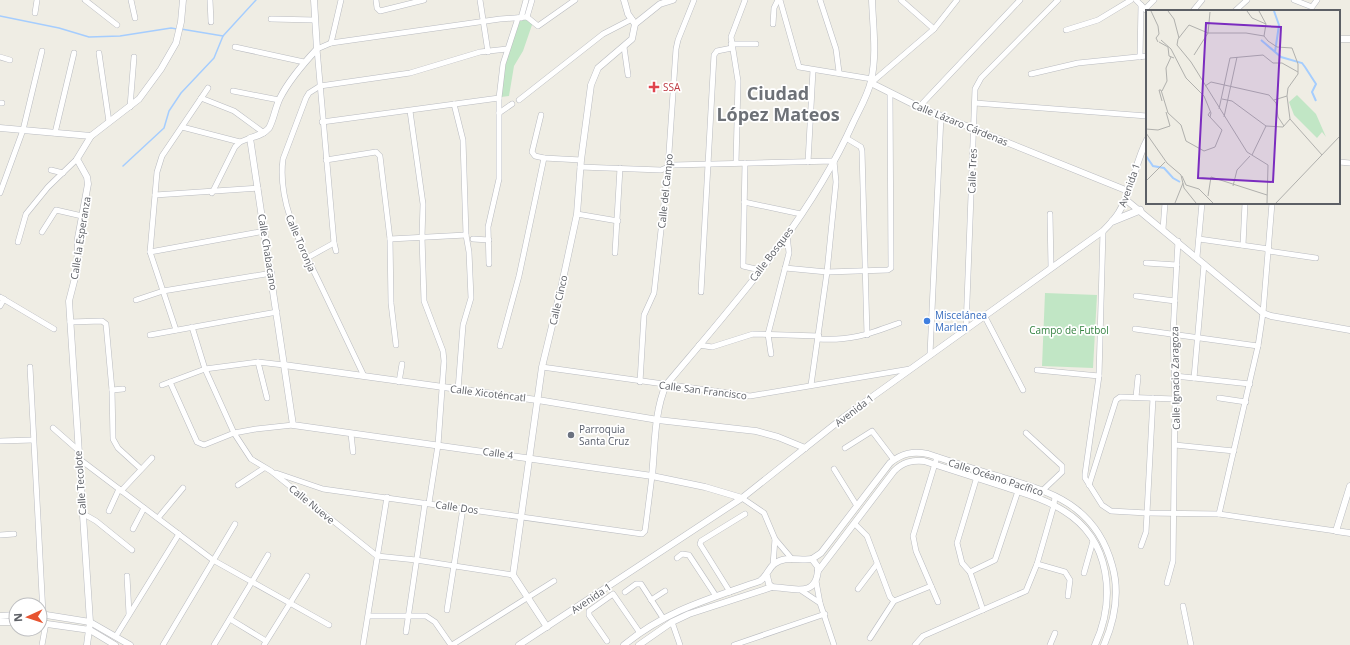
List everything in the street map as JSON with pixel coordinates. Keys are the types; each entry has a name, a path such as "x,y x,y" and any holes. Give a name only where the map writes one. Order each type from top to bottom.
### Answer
{"main road":[{"path":"1113,221 1140,210"}],"street":[{"path":"35,13 37,0"},
{"path":"85,0 117,25"},
{"path":"131,0 135,18"},
{"path":"18,242 26,214 48,187 77,159 91,136 139,99 152,81 176,43 181,22 183,0"},
{"path":"210,0 211,22"},
{"path":"314,0 322,122 336,251"},
{"path":"331,43 341,0"},
{"path":"376,0 377,8 380,11 424,0"},
{"path":"480,0 485,22 488,52"},
{"path":"489,264 489,223 499,179 499,98 503,64 507,49 526,0"},
{"path":"527,17 532,0"},
{"path":"212,192 235,147 240,142 264,133 269,127 279,100 304,62 317,49 331,43 527,17 538,26 575,0"},
{"path":"624,0 633,22"},
{"path":"520,100 603,34 633,22 659,2 673,0"},
{"name":"Calle del Campo","path":"640,382 644,315 654,293 668,167 676,49 678,40 694,0"},
{"path":"736,163 738,81 731,37 745,0"},
{"path":"773,24 774,8 779,0"},
{"path":"779,0 799,67 813,70 839,72 871,81 874,64 872,0"},
{"path":"820,0 836,49 839,72"},
{"path":"901,0 934,29"},
{"path":"948,0 954,5"},
{"name":"Calle Bosques","path":"644,533 658,420 663,392 666,385 787,235 834,161 846,138 871,81 934,29 957,0"},
{"path":"919,107 1020,0"},
{"name":"Calle Tres","path":"966,328 975,89 981,78 1058,0"},
{"path":"1066,30 1098,20 1131,0"},
{"path":"1140,57 1141,5 1154,0"},
{"path":"1194,10 1202,0"},
{"path":"1236,10 1247,0"},
{"path":"1294,0 1312,7 1317,0"},
{"path":"271,19 315,20"},
{"name":"Calle Cinco","path":"512,575 542,367 577,214 580,160 584,128 595,75 598,68 632,39 633,22"},
{"path":"701,292 714,55 717,51 732,46 756,44"},
{"path":"235,47 304,62"},
{"path":"624,47 628,75"},
{"path":"320,86 410,73 480,52 507,49"},
{"path":"0,193 23,130 42,51"},
{"path":"55,133 74,53"},
{"path":"99,53 109,122"},
{"path":"1031,74 1078,63 1146,56"},
{"path":"0,57 10,60"},
{"path":"130,107 134,57"},
{"path":"808,162 813,70"},
{"name":"Calle Lázaro Cárdenas","path":"871,81 890,94 919,107 1128,191"},
{"name":"Calle Toronja","path":"320,86 309,93 306,98 283,159 282,168 287,209 307,258 364,376"},
{"path":"176,330 150,252 157,172 162,156 208,88"},
{"path":"233,92 279,100"},
{"path":"785,268 827,272 864,271 888,270 892,265 890,94"},
{"path":"201,98 234,111 264,133"},
{"path":"322,122 499,98"},
{"path":"975,103 1146,116"},
{"path":"454,104 463,140 466,235 469,252 471,298 463,325 458,390"},
{"path":"499,113 512,104"},
{"path":"406,632 416,560 438,445 442,388 442,351 424,301 422,237 423,204 410,111"},
{"path":"541,115 532,152 535,156 580,160"},
{"path":"930,354 941,116"},
{"path":"182,127 240,142"},
{"path":"0,128 91,136"},
{"name":"Calle Chabacano","path":"250,138 272,273 293,425"},
{"path":"846,138 857,144 862,151 866,335"},
{"name":"Avenida 1","path":"519,645 742,498 805,448 930,354 1103,231 1120,211 1139,155 1146,142"},
{"path":"326,160 376,152 380,156 390,239 391,303 396,345"},
{"path":"500,346 519,276 544,158"},
{"name":"Calle la Esperanza","path":"70,322 70,295 77,270 78,238 88,177 77,159"},
{"path":"580,168 661,170 673,165 834,161 836,182 827,272 811,385"},
{"path":"1340,162 1350,163"},
{"path":"745,163 743,266 760,270"},
{"path":"615,253 620,168"},
{"path":"51,170 63,173"},
{"path":"155,195 258,188"},
{"path":"1125,199 1178,241 1263,313 1272,316 1350,330"},
{"path":"744,202 801,214"},
{"path":"1163,229 1165,204"},
{"path":"1197,257 1202,204"},
{"path":"1243,245 1245,204"},
{"path":"1219,514 1258,346 1263,313 1272,204"},
{"path":"42,232 56,210 82,216"},
{"path":"577,214 618,221"},
{"path":"1050,214 1051,267"},
{"path":"150,252 265,231"},
{"path":"1103,231 1099,376 1085,474 1090,486 1102,505 1106,509 1147,513 1219,514 1350,533"},
{"path":"390,239 466,235"},
{"path":"770,354 768,334 789,253 787,235"},
{"path":"473,238 489,240"},
{"path":"1199,239 1316,258"},
{"name":"Calle Ignacio Zaragoza","path":"1167,583 1173,561 1175,376 1172,333 1178,241"},
{"path":"307,258 334,243"},
{"path":"1146,263 1177,265"},
{"path":"1194,378 1204,264"},
{"path":"136,300 163,291 272,273"},
{"path":"1136,296 1175,301"},
{"path":"0,306 2,298 54,329"},
{"path":"150,335 277,312"},
{"path":"984,315 1024,390"},
{"path":"70,322 102,321 106,324 112,390 114,444 141,469"},
{"name":"Calle Tecolote","path":"70,322 90,622 87,645"},
{"path":"699,345 712,347 753,334 819,337 838,340 866,335 899,323"},
{"name":"Calle Nueve","path":"192,327 205,369 234,433 250,459 271,472 377,556"},
{"path":"1135,329 1198,336 1258,346"},
{"path":"258,362 267,398"},
{"name":"Calle Xicoténcatl","path":"162,385 205,369 258,362 538,400 658,420 756,431 778,437 805,448"},
{"path":"399,382 402,364"},
{"path":"30,367 41,597"},
{"name":"Calle San Francisco","path":"542,367 640,382 750,396 911,369"},
{"path":"1037,370 1099,376"},
{"path":"1175,376 1250,384"},
{"path":"1136,397 1138,377"},
{"name":"Calle 4","path":"170,382 197,442 200,445 204,445 234,433 293,425 652,476 705,487 742,498 764,513 775,539 792,559"},
{"path":"112,390 123,389"},
{"path":"1090,486 1116,400 1120,397 1175,399"},
{"path":"1141,546 1146,532 1153,398"},
{"path":"1219,398 1246,402"},
{"path":"53,428 78,450"},
{"path":"845,448 872,431 894,460"},
{"path":"1026,433 1062,466 1062,472 1042,491"},
{"path":"351,434 354,452"},
{"path":"0,441 33,440"},
{"path":"1175,446 1234,451"},
{"name":"Calle Océano Pacífico","path":"812,559 821,552 894,460 911,453 918,452 937,457 1055,496 1077,509 1086,518 1096,530 1109,554 1116,584 1116,599 1112,624 1104,645"},
{"path":"937,457 913,536 916,551 938,602"},
{"path":"78,458 213,560 329,625"},
{"path":"109,510 120,490 152,458"},
{"name":"Calle Océano Pacífico","path":"818,571 900,465 916,460 935,464 1018,491 1054,506 1064,511 1081,525 1100,553 1105,568 1108,595 1105,620 1095,645"},
{"path":"238,485 264,468"},
{"path":"834,469 857,506"},
{"path":"979,470 957,543 962,563 970,572 983,610"},
{"name":"Calle Dos","path":"271,472 323,489 644,533"},
{"path":"1336,531 1350,486"},
{"path":"158,518 183,488"},
{"path":"970,572 995,560 1018,491"},
{"path":"915,645 923,636 1026,592 1037,564 1054,506 1055,496"},
{"path":"363,645 387,497"},
{"path":"861,500 868,506"},
{"path":"133,529 144,508"},
{"path":"447,610 463,508"},
{"path":"82,513 132,550"},
{"path":"730,592 700,544 701,541 745,514"},
{"path":"163,645 235,524"},
{"path":"855,524 867,536 876,564 890,597 894,601"},
{"path":"0,535 14,534"},
{"path":"116,636 179,534"},
{"name":"Calle 4","path":"773,565 775,539"},
{"path":"1084,573 1093,541"},
{"path":"677,558 682,554 689,555 716,596"},
{"path":"214,645 268,555"},
{"path":"377,556 455,565 512,575 547,627"},
{"path":"624,645 663,618 681,608 760,581 767,576 773,565 785,558 812,559 817,564 818,571 816,581 820,603 825,614 834,645"},
{"path":"858,589 876,564"},
{"path":"1037,564 1065,572 1070,580 1068,596"},
{"path":"126,576 129,614"},
{"path":"230,619 265,643 307,576"},
{"path":"767,576 768,584 772,587"},
{"path":"368,616 408,616 431,618 451,645 554,580"},
{"path":"802,591 811,587 816,581"},
{"path":"625,592 638,583 663,618"},
{"path":"870,638 894,601 931,586"},
{"path":"639,645 672,622 690,614 772,587 802,591 820,603"},
{"path":"651,600 664,591"},
{"path":"607,641 589,615 589,611 613,594 640,633"},
{"path":"1183,606 1191,645"},
{"path":"734,645 825,614"},
{"path":"48,615 90,622 130,645"},
{"path":"672,622 680,645"},
{"path":"48,624 90,630 112,644"},
{"path":"1050,645 1055,634"}],"green space":[{"path":"519,18 533,22 523,51 514,66 509,96 501,97 504,64"},
{"name":"Campo de Futbol","path":"1045,293 1097,295 1093,368 1042,366"}],"waterway":[{"path":"123,166 164,128 169,111 181,93 214,58 223,36 256,0"},
{"path":"0,16 59,28 89,37 120,36 171,28 177,29"},
{"path":"181,29 223,36"}],"place":[{"name":"SSA","path":"654,87"},
{"name":"Miscelánea Marlen","path":"927,321"},
{"name":"Parroquia Santa Cruz","path":"571,435"}],"district":[{"name":"Ciudad López Mateos","path":"778,104"}]}
